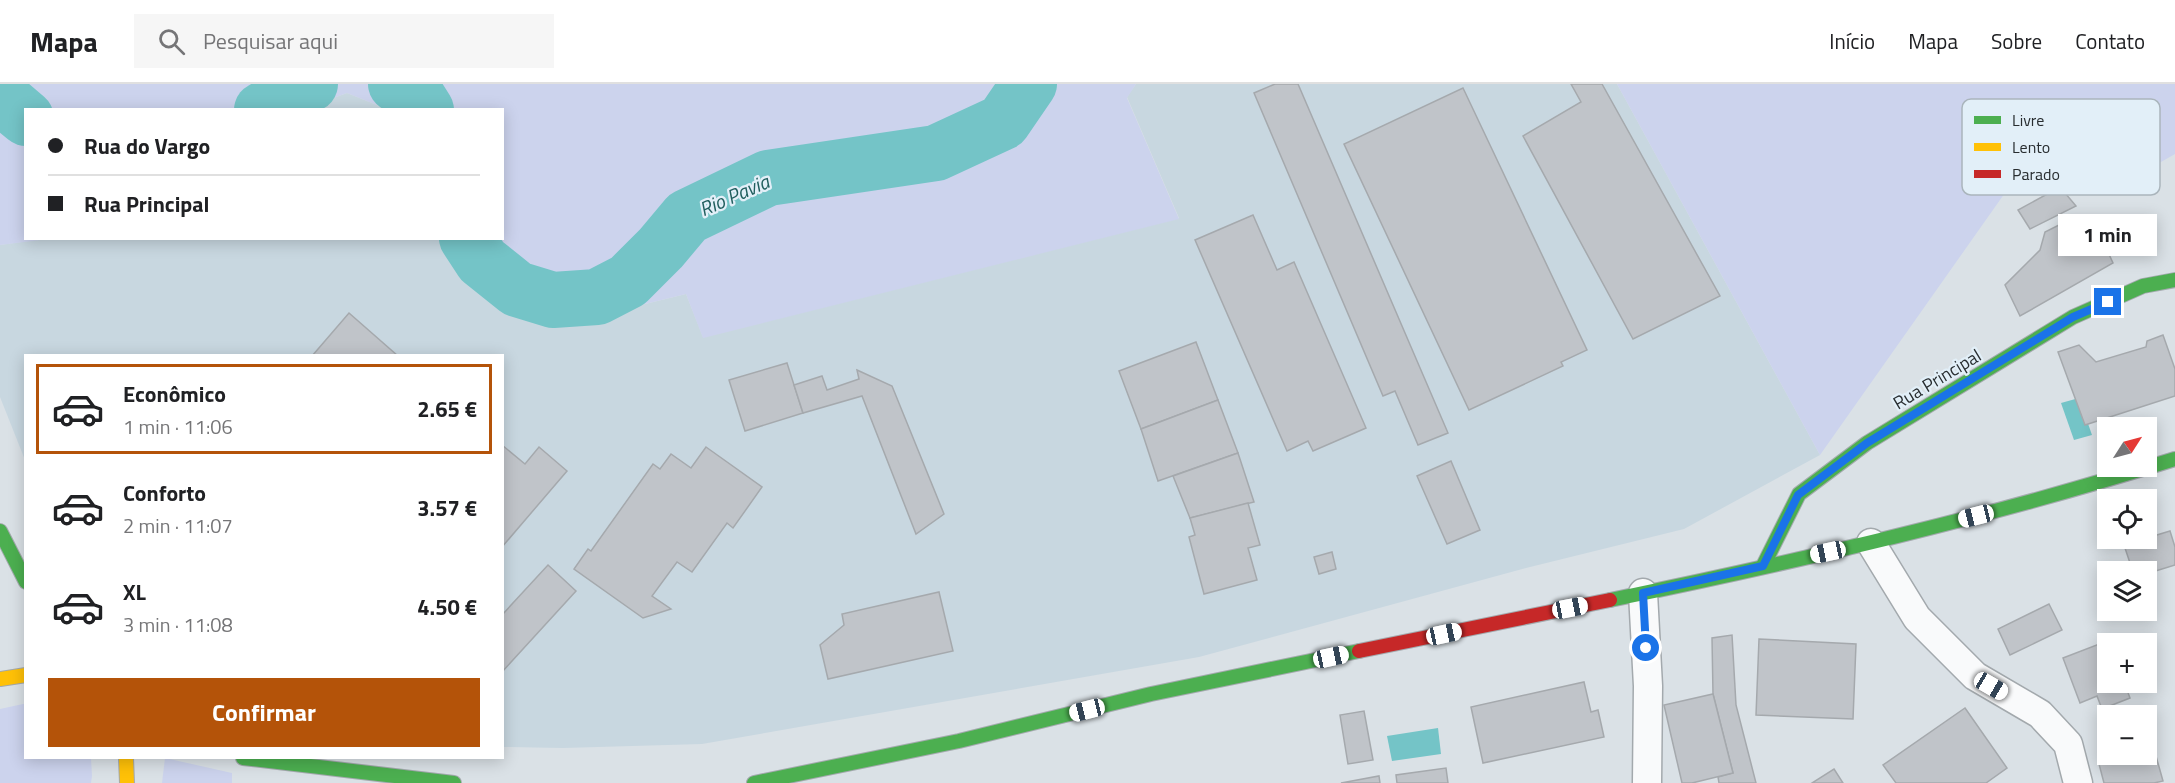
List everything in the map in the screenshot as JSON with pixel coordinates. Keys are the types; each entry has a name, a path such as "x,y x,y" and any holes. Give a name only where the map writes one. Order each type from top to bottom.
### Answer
{"main road":[{"name":"Rua Principal","path":"1763,566 1798,495 1867,443 2073,317 2143,286 2175,280"},
{"path":"754,783 960,741 1151,694 1643,593 1871,543 2080,489 2175,459"},
{"path":"0,531 24,578"},
{"path":"0,679 24,675"},
{"path":"126,759 127,783"},
{"path":"251,759 454,783"}],"street":[{"path":"1871,543 1917,618 1975,676 2040,714 2068,744 2078,783"},
{"path":"1643,593 1648,686 1647,783"}],"shaded area":[{"path":"0,84 1136,84 1127,98 1179,219 703,338 686,294 592,317 535,313 469,270 456,240 504,240 504,108 384,108 347,93 306,108 24,108 24,240 41,240 0,245"},
{"path":"1136,84 1617,84 1820,455 1684,529 1526,568 1199,657 702,744 563,748 504,747 504,354 24,354 24,457 0,397 0,245 35,240 456,240 469,270 592,317 686,294 703,337 1179,218 1127,97"},
{"path":"1617,84 2175,84 2175,154 2160,163 2160,99 1962,99 1962,195 2003,195 1820,455"},
{"path":"347,93 384,108 306,108"},
{"path":"24,704 24,759 91,759 91,783 0,783 0,709"},
{"path":"165,759 232,773 232,783 162,783"}],"water":[{"path":"2079,398 2092,435 2074,440 2061,403"},
{"path":"1438,728 1441,754 1392,761 1387,736"}],"building":[{"path":"1275,84 1298,84 1448,433 1418,445 1395,391 1383,396 1254,93"},
{"path":"1571,84 1602,84 1720,296 1633,339 1523,136 1581,102"},
{"path":"1463,88 1587,350 1561,362 1563,366 1469,410 1344,144"},
{"path":"2045,195 2067,195 2076,206 2030,229 2018,210"},
{"path":"1253,215 1277,270 1294,262 1366,428 1313,451 1308,441 1287,451 1195,240"},
{"path":"2075,217 2101,237 2113,263 2020,316 2005,285 2040,250 2045,232"},
{"path":"349,313 396,354 314,354"},
{"path":"2163,335 2175,369 2175,396 2110,417 2097,417 2097,421 2085,425 2058,352 2079,345 2096,362 2146,347 2147,341"},
{"path":"1196,342 1218,400 1141,429 1119,371"},
{"path":"787,363 803,413 745,431 729,380"},
{"path":"857,370 892,386 944,514 916,534 862,396 803,413 794,385 822,376 827,390 859,379"},
{"path":"1218,400 1238,453 1158,481 1141,429"},
{"path":"504,447 525,464 539,447 567,471 504,545"},
{"path":"706,447 762,487 733,528 727,523 692,572 677,562 652,596 671,609 643,618 574,569 588,549 591,551 653,464 660,469 671,454 691,468"},
{"path":"1238,453 1254,502 1190,518 1173,476"},
{"path":"1451,461 1480,530 1447,544 1417,476"},
{"path":"1248,503 1260,545 1248,548 1257,580 1204,594 1189,537 1195,535 1190,518"},
{"path":"2170,531 2175,547 2175,565 2157,571 2157,561 2129,561 2125,549 2157,549 2157,535"},
{"path":"1332,552 1336,569 1319,574 1314,557"},
{"path":"548,565 576,591 504,670 504,613"},
{"path":"939,592 953,651 828,679 820,645 844,625 842,614"},
{"path":"2049,604 2062,630 2010,655 1998,629"},
{"path":"1732,635 1736,705 1756,783 1719,783 1718,777 1733,773 1713,694 1712,638"},
{"path":"1759,639 1856,644 1853,719 1756,715"},
{"path":"2097,645 2097,693 2128,693 2130,698 2112,705 2100,705 2097,696 2080,703 2063,658"},
{"path":"1584,682 1591,712 1598,710 1604,737 1483,763 1471,707"},
{"path":"1713,694 1733,773 1692,783 1682,783 1664,705"},
{"path":"1965,708 2007,768 1986,783 1896,783 1883,765"},
{"path":"1364,711 1373,760 1348,764 1340,715"},
{"path":"2157,760 2163,781 2154,783 2104,783 2099,765 2157,765"},
{"path":"1446,768 1448,783 1397,783 1396,775"},
{"path":"1834,769 1843,783 1812,783"},
{"path":"1379,776 1380,783 1341,783"}],"waterway":[{"name":"Rio Pavia","path":"266,108 310,84"},
{"name":"Rio Pavia","path":"396,84 419,99 425,108"},
{"name":"Rio Pavia","path":"468,240 482,261 517,289 553,300 597,297 628,281 661,248 687,217 768,178 936,153 1003,122 1029,84"},
{"name":"Rio Pavia","path":"0,96 24,116"}],"traffic: fast":[{"path":"1763,566 1799,494 1867,443 2073,317 2143,286 2175,280"},
{"path":"1610,600 1894,537 2035,500 2175,459"},
{"path":"0,531 24,578"},
{"path":"754,783 959,741 1151,694 1359,651"},
{"path":"251,759 454,783"}],"traffic: slow":[{"path":"0,679 24,675"},
{"path":"126,759 127,783"}],"traffic: jam":[{"path":"1359,651 1610,600"}],"route":[{"path":"1646,648 1643,593 1763,566 1798,495 1867,443 2073,317 2108,302"}]}
